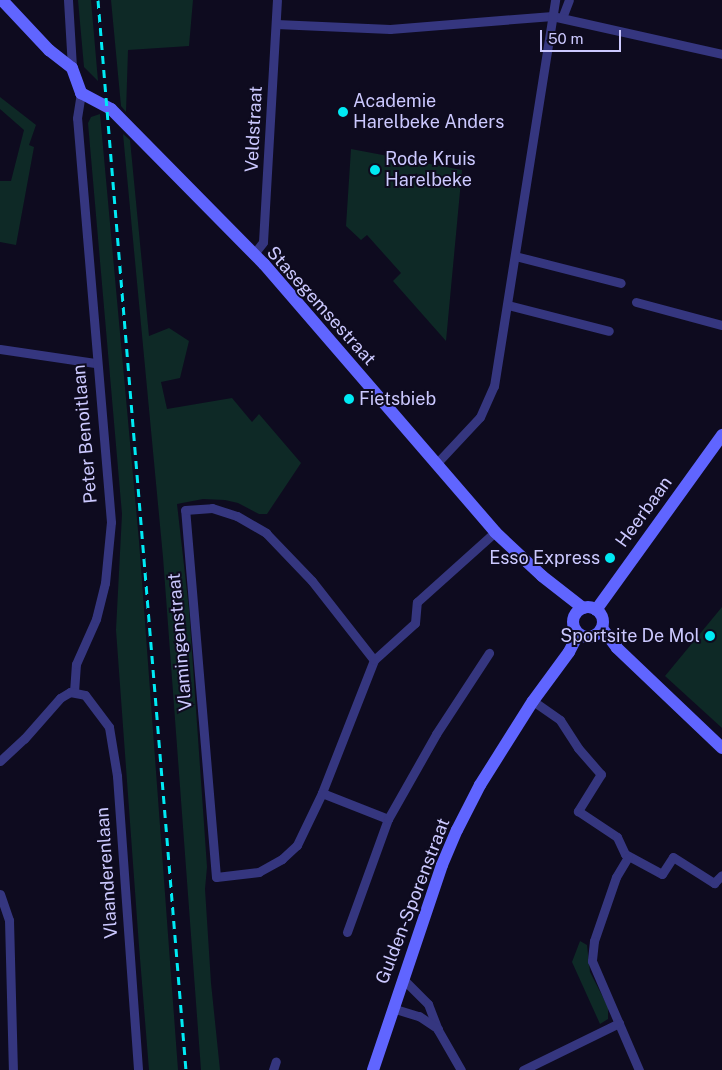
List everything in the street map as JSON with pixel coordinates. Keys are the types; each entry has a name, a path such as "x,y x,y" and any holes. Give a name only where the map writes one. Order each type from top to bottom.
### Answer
{"street":[{"path":"2,0 49,50 72,68"},
{"path":"68,0 72,68 82,93"},
{"name":"Veldstraat","path":"253,255 263,242 277,0"},
{"path":"436,464 480,417 490,394 508,305 555,0"},
{"path":"562,18 569,0"},
{"path":"276,24 390,29 552,16 722,54"},
{"name":"Stasegemsestraat","path":"82,93 111,110 269,269 495,532 579,611"},
{"name":"Peter Benoitlaan","path":"74,692 76,664 101,601 110,551 107,468 95,363 96,339 77,118 82,93"},
{"path":"515,256 621,282"},
{"path":"636,302 722,325"},
{"path":"508,305 609,331"},
{"path":"0,349 95,363"},
{"name":"Heerbaan","path":"596,610 722,435"},
{"name":"Vlamingenstraat","path":"374,660 312,582 266,533 237,516 212,508 185,510 216,877 259,872 282,859 297,845 322,793 374,660 415,623 417,602 495,532"},
{"path":"591,634 601,616 596,610 579,611 572,622 591,634 617,648 722,748"},
{"name":"Gulden-Sporenstraat","path":"373,1070 402,978 457,830 480,785 533,701 569,652 591,634"},
{"path":"347,932 388,819 436,734 489,653"},
{"path":"0,761 24,739 60,698 74,692"},
{"name":"Vlaanderenlaan","path":"74,692 85,695 105,718 112,741 138,1070"},
{"path":"533,701 560,720 578,748 602,774 578,811 617,837 628,857 662,874 673,857 714,883 722,875"},
{"path":"322,793 388,819"},
{"path":"628,857 616,876 592,954 596,975 639,1070"},
{"path":"0,894 9,915 13,1070"},
{"path":"402,978 428,1004 438,1030 461,1070"},
{"path":"392,1008 419,1016 438,1030"},
{"path":"523,1070 619,1023"}],"green space":[{"path":"78,0 91,0 98,81 84,67"},
{"path":"111,0 193,0 189,46 128,50 126,112 121,106"},
{"path":"0,97 36,125 29,145 34,147 16,245 0,242 0,181 11,181 24,130 0,109"},
{"path":"100,114 139,541 178,1070 149,1070 116,630 122,514 88,123 91,117"},
{"path":"123,134 130,140 149,336 169,328 189,341 180,378 161,382 167,409 232,398 252,422 259,414 301,463 267,514 259,514 238,503 225,500 203,499 177,504 189,609 207,867 205,889 211,983 220,1070 201,1070 163,557"},
{"path":"351,149 462,170 446,341 393,281 401,273 367,235 361,240 346,226"},
{"name":"Sportsite De Mol","path":"722,607 722,728 665,676"},
{"path":"580,941 587,945 590,972 608,1007 608,1019 600,1024 572,962"}],"railway":[{"path":"98,0 186,1070"}],"place":[{"name":"Academie Harelbeke Anders","path":"343,112"},
{"name":"Rode Kruis Harelbeke","path":"375,170"},
{"name":"Fietsbieb","path":"349,399"},
{"name":"Esso Express","path":"610,558"},
{"name":"Sportsite De Mol","path":"710,636"}]}
